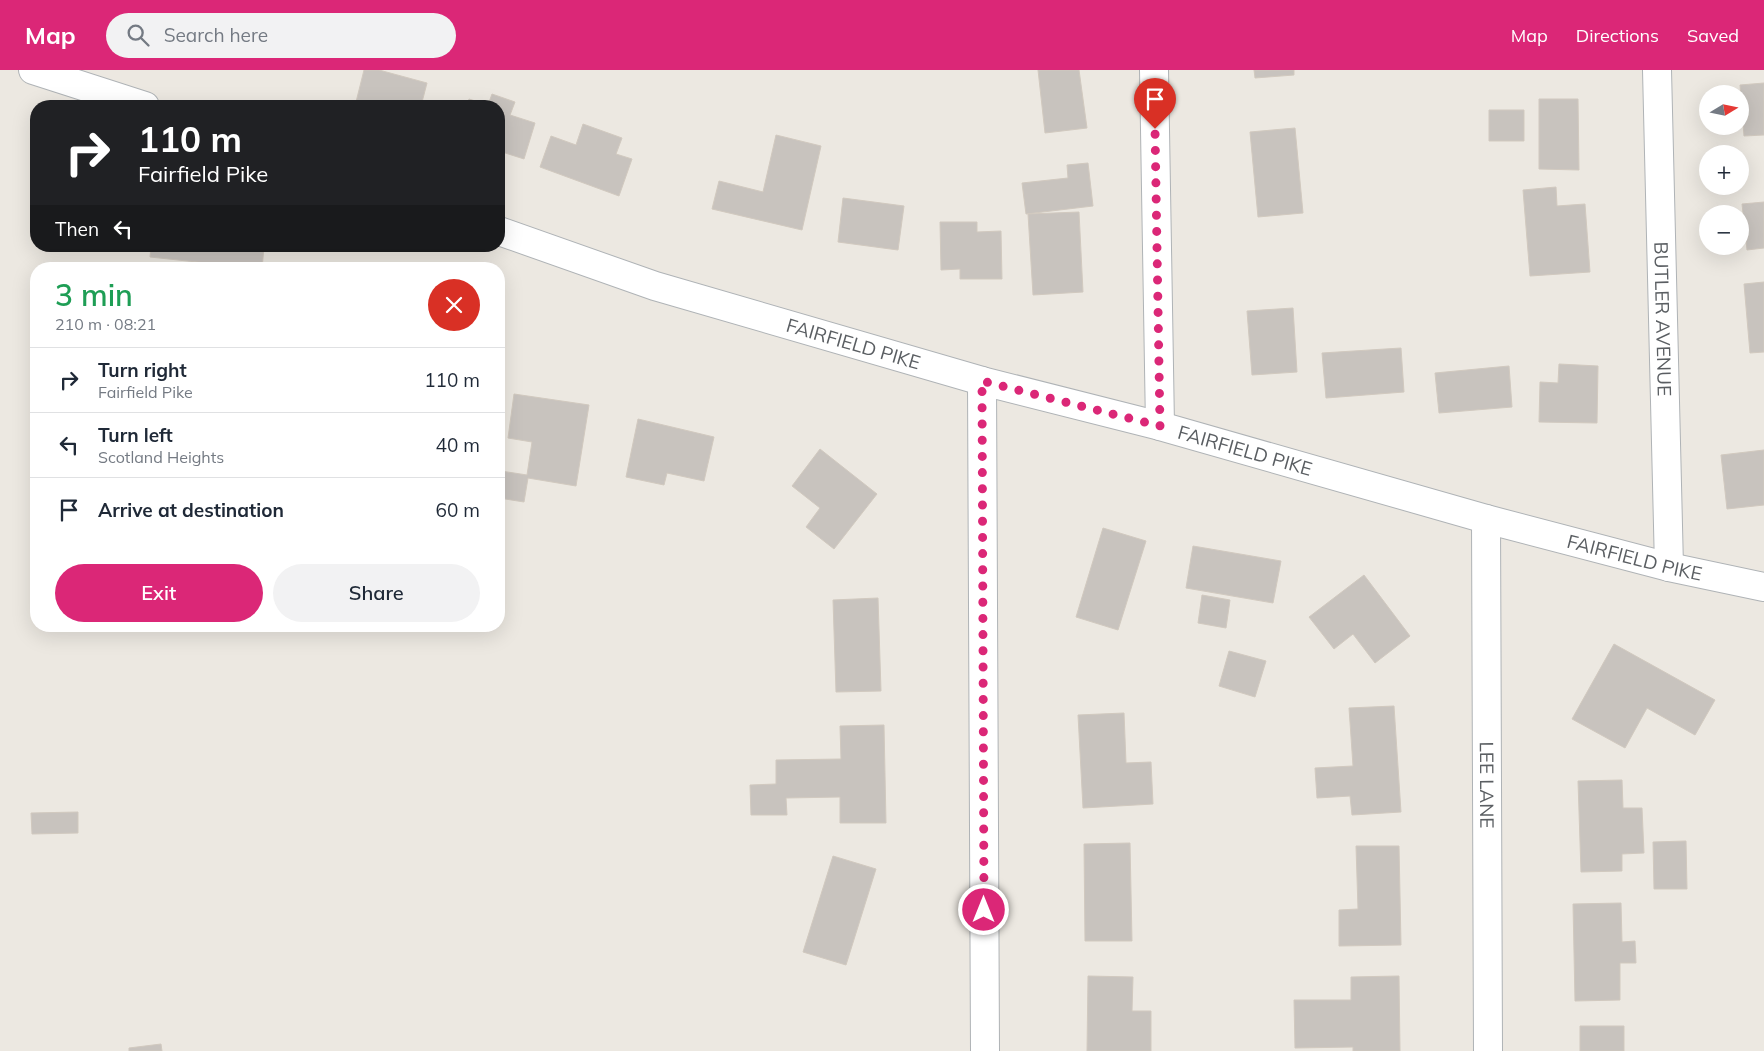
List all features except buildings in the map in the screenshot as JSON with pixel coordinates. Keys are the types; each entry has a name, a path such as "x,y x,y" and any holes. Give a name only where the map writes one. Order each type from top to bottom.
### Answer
{"street":[{"path":"33,70 126,100"},
{"path":"1154,70 1160,426"},
{"name":"BUTLER AVENUE","path":"1657,70 1669,567"},
{"name":"FAIRFIELD PIKE","path":"505,233 655,286 982,381 1160,426 1486,519 1669,567 1764,587"},
{"path":"982,381 985,1051"},
{"name":"LEE LANE","path":"1486,519 1488,1051"}],"route":[{"path":"984,910 982,381 1160,426 1155,129"}]}
